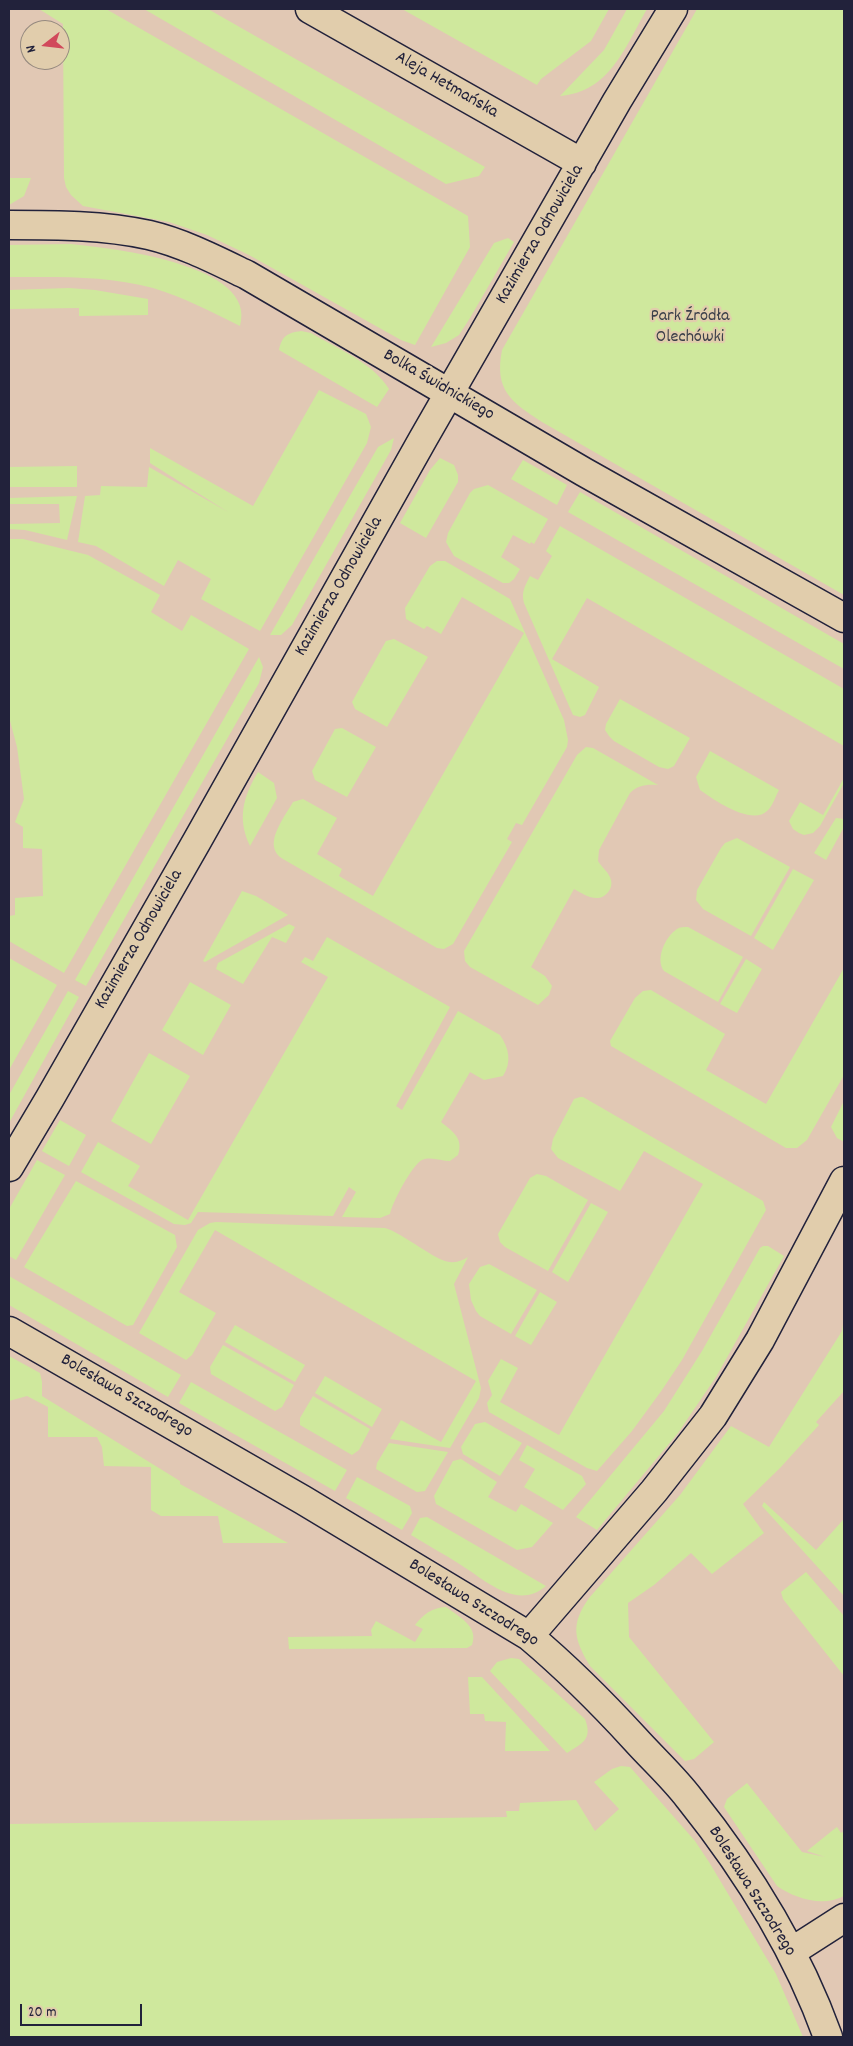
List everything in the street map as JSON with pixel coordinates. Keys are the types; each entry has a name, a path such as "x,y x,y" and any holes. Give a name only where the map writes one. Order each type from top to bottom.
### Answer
{"street":[{"name":"Aleja Hetmańska","path":"310,9 582,163"},
{"name":"Kazimierza Odnowiciela","path":"9,1166 55,1090 423,439 451,394 582,163 673,9"},
{"name":"Bolka Świdnickiego","path":"9,225 62,224 115,229 150,235 192,250 248,276 584,472 844,618"},
{"path":"529,1636 654,1492 713,1416 760,1340 844,1181"},
{"name":"Bolesława Szczodrego","path":"9,1331 303,1500 529,1636 580,1683 688,1796 756,1893 791,1952 828,2037"},
{"path":"791,1952 844,1918"}],"green space":[{"path":"39,9 106,9 468,216 470,247 415,345 401,340 249,255 207,235 169,222 83,206 71,195 66,187 64,178 63,70 70,70 70,20 57,20"},
{"path":"144,9 208,9 485,167 479,176 446,184"},
{"path":"402,9 609,9 591,41 541,79 537,85"},
{"path":"627,9 647,9 614,65 604,77 592,86 577,93 560,96 604,50"},
{"name":"Park Źródła Olechówki","path":"697,9 844,9 844,595 542,422 514,401 507,394 503,385 500,364 502,350"},
{"path":"9,178 31,178 24,196 9,205"},
{"path":"508,238 514,242 459,335 446,343 431,347 494,243"},
{"path":"71,244 147,255 177,263 205,274 227,288 240,305 240,326 175,296 135,284 81,278 9,277 9,245"},
{"path":"69,288 95,290 148,299 148,315 79,316 79,308 9,309 9,290"},
{"path":"301,331 311,333 354,357 382,379 389,389 377,407 279,350 286,336"},
{"path":"319,390 366,414 371,427 367,443 260,631 201,599 211,579 178,560 164,586 96,546 78,542 85,496 100,495 101,486 147,487 149,467 228,512 150,463 150,448 253,506"},
{"path":"394,438 391,450 292,625 281,635 270,635 378,447"},
{"path":"440,458 454,465 458,475 458,482 426,538 400,523 430,470"},
{"path":"523,460 567,485 557,505 511,479"},
{"path":"77,466 77,487 9,487 9,467"},
{"path":"488,485 548,519 534,544 531,542 530,544 513,535 501,557 520,569 509,583 503,583 454,556 446,542 448,533 470,493 474,489"},
{"path":"580,492 844,644 844,669 568,512"},
{"path":"77,496 67,540 25,530 9,529 9,524 60,523 59,504 9,504 9,498"},
{"path":"560,526 844,689 844,746 587,598 552,659 599,687 585,715 580,717 573,715 523,599 524,589 530,576 538,580 552,556 546,551"},
{"path":"9,539 23,539 88,555 160,595 151,612 182,631 191,615 249,649 64,973 9,941 9,916 15,915 15,898 43,896 42,849 23,848 23,827 15,822 24,799 17,747 9,717"},
{"path":"437,561 445,561 510,599 564,720 568,740 567,747 522,825 516,823 507,839 512,842 453,944 444,949 437,948 283,859 274,847 276,832 293,802 303,799 337,818 317,854 342,869 339,876 373,896 524,633 462,597 441,634 427,626 424,629 406,619 405,608 430,566"},
{"path":"394,639 428,657 387,727 355,709 352,702 386,641"},
{"path":"259,657 263,667 259,683 86,986 75,980"},
{"path":"620,699 690,738 674,766 668,769 659,767 614,741 609,736 605,730 606,724"},
{"path":"342,728 376,747 347,797 315,780 312,771 335,729"},
{"path":"586,747 593,748 658,785 636,788 630,793 599,850 598,861 611,880 609,891 601,897 592,898 574,889 531,967 545,976 552,986 549,995 538,1005 470,967 465,961 464,951 577,755"},
{"path":"710,751 779,790 767,811 760,815 743,814 714,800 700,790 696,777"},
{"path":"258,772 274,783 277,798 250,846 246,836 243,817 245,799"},
{"path":"844,778 844,783 820,826 813,833 804,835 793,829 789,821 800,802 823,815"},
{"path":"836,818 844,819 844,827 826,860 814,853"},
{"path":"737,838 790,867 751,936 703,909 696,900 697,890 721,848 725,843"},
{"path":"793,869 814,880 773,950 754,938"},
{"path":"242,891 256,896 288,915 205,962 203,961"},
{"path":"289,924 295,927 286,943 272,937 243,984 216,969 218,963"},
{"path":"688,927 743,957 718,1002 664,971 661,966 661,955 669,937 678,928"},
{"path":"327,937 450,1007 396,1106 402,1110 458,1011 500,1035 508,1055 508,1066 503,1076 484,1080 470,1072 441,1122 456,1135 459,1144 458,1155 450,1161 429,1158 418,1163 403,1185 390,1214 380,1218 342,1217 356,1192 349,1187 333,1216 198,1212 191,1223 185,1225 174,1224 81,1172 98,1142 140,1166 128,1186 188,1220 328,977 301,962 305,957 313,961"},
{"path":"9,958 57,985 9,1070"},
{"path":"746,959 762,969 737,1013 720,1004"},
{"path":"844,968 844,1075 807,1140 797,1148 786,1148 611,1046 610,1041 635,998 643,991 651,990 725,1034 706,1070 766,1104"},
{"path":"190,982 231,1005 203,1055 162,1030"},
{"path":"68,991 79,997 9,1123 9,1095"},
{"path":"149,1053 190,1076 151,1144 111,1121"},
{"path":"580,1097 763,1201 766,1210 682,1360 632,1431 597,1471 587,1468 489,1412 487,1403 492,1395 488,1381 501,1359 518,1368 500,1402 559,1435 703,1184 644,1151 620,1191 558,1158 551,1149 553,1139 574,1099"},
{"path":"844,1101 844,1142 837,1138 831,1127"},
{"path":"60,1120 86,1135 69,1166 42,1151"},
{"path":"37,1160 65,1175 16,1260 9,1256 9,1209"},
{"path":"537,1174 546,1176 588,1200 548,1271 505,1247 500,1242 498,1234 530,1178"},
{"path":"76,1181 175,1235 177,1247 133,1325 127,1326 24,1267"},
{"path":"591,1203 608,1212 568,1282 552,1272"},
{"path":"210,1223 385,1228 444,1260 455,1262 468,1257 454,1284 481,1388 479,1398 450,1448 390,1439 401,1420 441,1442 476,1381 215,1230 179,1292 216,1313 192,1355 186,1360 139,1333 198,1230"},
{"path":"768,1246 784,1256 716,1377 678,1433 597,1530 576,1517 664,1411 702,1351 760,1248"},
{"path":"489,1264 537,1290 511,1334 480,1316 471,1300 469,1284 480,1267"},
{"path":"9,1276 181,1375 168,1397 9,1305"},
{"path":"540,1292 557,1302 531,1345 515,1336"},
{"path":"844,1318 844,1391 816,1422 819,1425 780,1468 743,1504 764,1533 712,1574 691,1553 654,1585 628,1603 629,1637 714,1742 694,1759 685,1761 590,1666 580,1648 576,1632 579,1616 589,1598 680,1495 731,1426 769,1447 842,1331"},
{"path":"235,1325 305,1365 295,1382 225,1342"},
{"path":"223,1345 294,1385 282,1407 275,1411 211,1374 210,1367"},
{"path":"9,1356 40,1373 42,1396 180,1481 180,1484 288,1543 223,1543 218,1516 161,1516 151,1510 151,1467 104,1466 102,1447 97,1437 48,1437 48,1407 27,1396 9,1401"},
{"path":"325,1376 382,1409 372,1427 315,1393"},
{"path":"191,1382 347,1470 335,1491 179,1403"},
{"path":"313,1396 370,1429 359,1450 352,1455 300,1425 300,1418"},
{"path":"485,1422 522,1443 500,1476 463,1454 461,1447 475,1424"},
{"path":"389,1443 448,1452 425,1491 417,1492 376,1469 377,1463"},
{"path":"527,1445 582,1476 586,1484 563,1510 524,1487 535,1469 519,1460"},
{"path":"461,1459 497,1482 488,1497 516,1512 521,1504 553,1523 532,1547 517,1550 436,1504 434,1496 453,1461"},
{"path":"357,1477 410,1506 412,1513 402,1530 346,1498"},
{"path":"764,1502 816,1550 843,1520 844,1596 762,1506"},
{"path":"427,1517 546,1586 535,1593 524,1595 513,1594 491,1585 411,1535 420,1518"},
{"path":"806,1572 844,1616 844,1676 783,1599 781,1592"},
{"path":"446,1607 462,1618 473,1632 472,1645 467,1648 289,1649 288,1637 372,1636 371,1630 376,1621 415,1642 423,1629 415,1625 418,1621 432,1610"},
{"path":"511,1658 519,1659 585,1719 588,1732 585,1740 567,1753 490,1671 497,1662"},
{"path":"468,1677 482,1677 550,1751 505,1751 506,1722 485,1721 484,1714 470,1714"},
{"path":"621,1766 630,1767 695,1841 776,1974 803,2037 9,2037 9,1824 507,1817 506,1811 519,1811 520,1803 576,1800 595,1831 619,1809 594,1782 612,1769"},
{"path":"747,1783 802,1852 825,1857 807,1851 837,1827 841,1833 844,1831 844,1896 827,1901 810,1900 793,1895 777,1886 724,1807 727,1799"}]}
